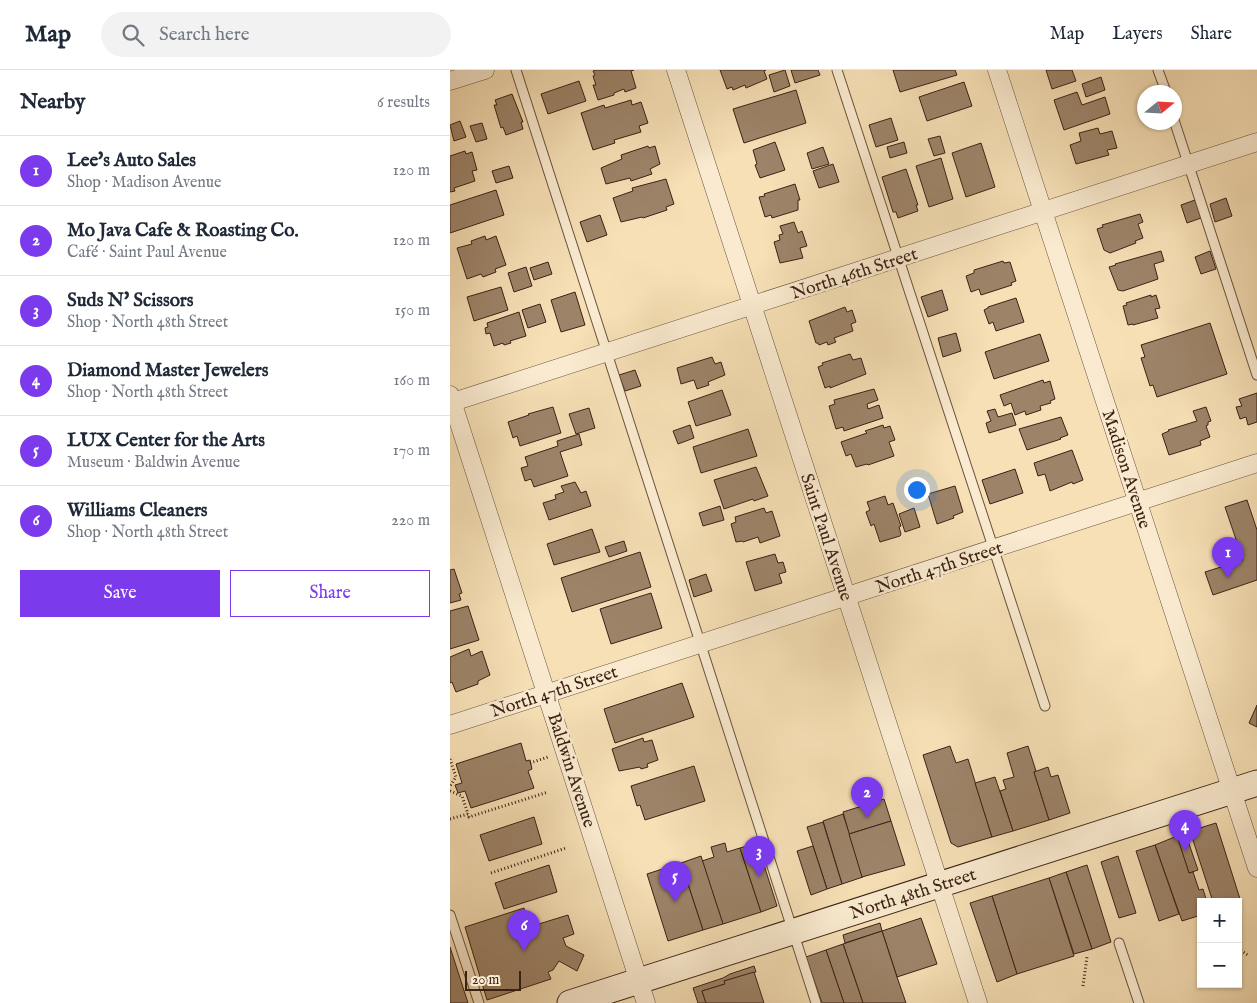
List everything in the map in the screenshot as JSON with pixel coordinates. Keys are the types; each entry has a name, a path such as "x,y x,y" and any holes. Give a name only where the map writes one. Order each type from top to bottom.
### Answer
{"main road":[{"name":"North 48th Street","path":"570,1003 643,992 793,931 1257,784"}],"street":[{"path":"450,81 485,70"},
{"name":"Saint Paul Avenue","path":"676,70 978,1003"},
{"name":"Madison Avenue","path":"997,70 1257,868"},
{"name":"North 46th Street","path":"451,401 752,306 1257,142"},
{"name":"Baldwin Avenue","path":"451,401 548,693 643,992"},
{"name":"North 47th Street","path":"450,725 1257,463"}],"lane":[{"path":"516,70 816,1003"},
{"path":"837,70 1045,706"},
{"path":"1158,70 1163,85"},
{"path":"1177,130 1257,375"},
{"path":"450,915 479,1003"},
{"path":"1119,943 1139,1003"}],"path":[{"path":"530,763 556,755"},
{"path":"450,759 456,777 450,789"},
{"path":"450,789 456,788"},
{"path":"450,789 462,796 469,817 548,792"},
{"path":"450,819 468,814"},
{"path":"491,873 566,848"},
{"path":"1242,951 1249,956"},
{"path":"1083,986 1087,957"}],"building":[{"path":"634,70 631,71 636,88 625,92 624,89 614,93 614,95 598,100 593,85 596,85 593,71"},
{"path":"720,70 766,70 764,71 767,79 746,88 745,85 733,90 732,87 727,89"},
{"path":"785,70 790,86 774,92 769,75"},
{"path":"791,70 818,70 820,75 795,83"},
{"path":"893,70 955,70 957,75 900,92"},
{"path":"1046,70 1072,70 1076,81 1052,89"},
{"path":"1101,77 1105,90 1086,97 1082,84"},
{"path":"579,81 586,101 548,114 541,94"},
{"path":"964,82 972,106 927,121 919,97"},
{"path":"796,90 806,123 744,143 733,109"},
{"path":"1077,92 1082,105 1105,97 1110,114 1064,130 1054,100"},
{"path":"512,94 523,122 521,122 523,129 506,135 503,127 501,128 494,105 497,105 495,100"},
{"path":"631,100 632,105 641,102 648,123 639,126 641,132 614,140 615,143 593,150 581,113 604,105 605,108"},
{"path":"891,118 898,140 876,147 869,125"},
{"path":"460,121 466,137 454,141 450,125"},
{"path":"482,123 487,139 476,142 470,126"},
{"path":"1098,128 1100,134 1112,131 1117,148 1107,150 1109,155 1076,164 1070,145 1081,141 1079,133"},
{"path":"940,136 945,153 934,156 928,139"},
{"path":"775,142 785,170 760,178 755,165 757,164 753,150"},
{"path":"904,142 907,153 890,158 887,147"},
{"path":"981,143 995,187 966,197 952,153"},
{"path":"648,146 649,148 655,146 660,164 650,169 652,174 631,181 630,178 606,184 601,168 622,159 621,155"},
{"path":"823,147 829,164 812,169 807,153"},
{"path":"465,151 466,154 472,152 477,170 472,171 475,181 454,188 455,191 450,192 450,156"},
{"path":"941,158 953,199 929,207 916,166"},
{"path":"833,164 839,182 819,188 813,171"},
{"path":"509,166 513,178 496,183 492,171"},
{"path":"906,169 918,205 916,205 918,211 898,218 896,212 893,212 882,177"},
{"path":"666,179 674,204 666,207 667,210 643,218 621,222 613,198 633,191 632,188"},
{"path":"795,184 800,200 798,200 798,210 772,218 771,215 765,217 759,197"},
{"path":"496,190 504,215 450,233 450,205"},
{"path":"1226,198 1232,216 1215,222 1210,204"},
{"path":"1195,200 1201,218 1187,223 1181,205"},
{"path":"1140,214 1143,222 1138,224 1143,238 1135,241 1136,243 1110,253 1104,250 1097,229 1103,227 1102,225"},
{"path":"600,215 607,235 587,242 580,222"},
{"path":"794,222 798,233 802,231 807,246 800,248 803,258 780,263 774,242 780,240 779,235 783,234 780,226"},
{"path":"485,236 486,240 496,236 506,265 495,269 496,272 483,277 481,274 467,279 457,248 472,244 471,241"},
{"path":"1161,251 1164,261 1154,264 1158,279 1123,291 1118,290 1109,267"},
{"path":"1210,251 1216,269 1201,274 1195,257"},
{"path":"1003,261 1004,263 1010,262 1016,281 1011,283 1012,285 981,295 979,289 971,292 966,276 974,273 974,270"},
{"path":"548,262 552,274 534,280 530,268"},
{"path":"526,267 532,286 514,292 508,273"},
{"path":"501,287 508,310 474,321 467,297"},
{"path":"942,290 948,310 928,317 921,297"},
{"path":"575,292 585,325 561,332 551,300"},
{"path":"1151,295 1151,297 1156,295 1160,308 1155,309 1158,318 1128,325 1123,306 1127,305 1126,303"},
{"path":"1016,298 1024,322 996,331 993,322 989,324 984,310"},
{"path":"540,304 546,322 528,328 522,310"},
{"path":"845,307 847,312 852,310 856,322 851,324 853,331 834,338 836,342 828,345 827,342 819,345 816,343 809,321"},
{"path":"519,312 526,336 510,341 511,343 494,346 490,333 486,334 485,328 488,327 487,323"},
{"path":"1210,323 1227,374 1157,397 1153,385 1150,386 1141,358 1145,357 1141,345"},
{"path":"956,333 961,351 943,357 938,338"},
{"path":"1040,334 1049,361 994,379 985,352"},
{"path":"850,354 853,360 861,358 866,374 830,388 830,386 825,388 818,367 823,365 822,363"},
{"path":"712,357 715,364 721,362 725,375 708,382 709,385 697,389 694,380 681,384 677,368"},
{"path":"635,370 641,386 625,391 619,375"},
{"path":"1043,380 1044,383 1050,381 1055,399 1050,401 1051,403 1040,406 1041,410 1026,415 1025,411 1015,415 1011,403 1004,406 1000,395"},
{"path":"874,389 878,400 867,404 868,409 879,405 883,418 844,431 843,427 836,429 829,406 835,404 834,400"},
{"path":"722,390 731,415 696,426 688,402"},
{"path":"1257,393 1257,422 1248,425 1246,417 1240,419 1236,407 1242,406 1239,399"},
{"path":"553,407 561,433 520,446 517,436 513,438 508,422"},
{"path":"1206,407 1211,421 1206,426 1210,437 1200,441 1201,445 1169,455 1162,434 1168,430 1197,421 1193,411"},
{"path":"589,408 595,428 576,434 569,414"},
{"path":"995,409 998,417 1012,413 1016,425 989,433 986,423 991,421 987,411"},
{"path":"1061,417 1068,435 1027,450 1019,429"},
{"path":"690,425 694,438 678,444 673,431"},
{"path":"883,425 884,428 890,426 895,440 889,442 894,456 856,467 851,454 846,456 841,442"},
{"path":"748,429 757,456 701,473 693,447"},
{"path":"579,434 582,445 560,452 568,476 534,487 531,479 525,481 521,468 528,466 525,457 558,446 557,441"},
{"path":"1072,450 1083,480 1073,484 1072,482 1050,491 1045,474 1038,476 1034,463"},
{"path":"756,467 768,496 724,509 714,480"},
{"path":"1015,469 1023,493 990,504 982,480"},
{"path":"575,482 581,493 586,491 591,506 549,520 543,503 556,499 555,495 564,492 561,486"},
{"path":"955,486 963,512 953,516 954,518 937,524 928,494"},
{"path":"885,496 888,505 893,503 901,526 899,527 901,534 900,536 880,542 874,524 871,526 866,512 870,510 867,502"},
{"path":"1247,500 1257,530 1257,580 1213,595 1205,572 1243,560 1225,507"},
{"path":"720,506 724,520 703,526 699,513"},
{"path":"764,508 766,513 772,511 780,536 760,543 758,537 743,542 736,542 731,524 736,522 735,517"},
{"path":"914,508 920,527 905,532 899,514"},
{"path":"592,529 600,552 554,565 547,544"},
{"path":"624,541 627,551 609,557 605,547"},
{"path":"640,552 651,587 572,612 561,578"},
{"path":"775,554 778,563 783,562 786,572 779,574 782,583 755,591 746,562"},
{"path":"454,569 462,593 459,594 461,600 450,603 450,570"},
{"path":"706,574 712,591 694,597 689,580"},
{"path":"651,593 662,628 611,644 600,609"},
{"path":"468,606 479,640 450,649 450,611"},
{"path":"469,649 471,656 482,651 490,675 478,681 478,684 456,692 452,682 450,683 450,657"},
{"path":"682,683 694,717 615,743 604,709"},
{"path":"1257,705 1257,727 1249,723"},
{"path":"643,738 644,742 652,740 658,760 647,764 648,767 641,769 640,767 619,771 612,749"},
{"path":"521,743 526,761 530,760 532,769 528,771 534,788 471,808 465,791 458,793 455,785 462,783 456,764"},
{"path":"950,746 956,763 968,759 992,837 958,847 951,843 923,755"},
{"path":"1028,746 1049,820 1013,831 1000,791 1006,789 1003,780 1014,777 1007,753"},
{"path":"694,766 705,801 645,820 640,805 637,806 631,786"},
{"path":"1048,767 1051,777 1058,775 1070,813 1049,820 1034,772"},
{"path":"995,777 1013,831 992,837 975,783"},
{"path":"884,799 891,821 849,834 843,812"},
{"path":"843,814 863,877 842,884 823,821"},
{"path":"534,817 542,844 489,861 480,835"},
{"path":"891,821 905,865 862,877 849,834"},
{"path":"823,822 842,884 827,889 807,827"},
{"path":"1216,823 1240,898 1212,898 1190,831"},
{"path":"1186,835 1198,870 1189,873 1177,838"},
{"path":"1177,836 1189,873 1193,872 1199,890 1203,889 1206,898 1197,898 1197,916 1182,921 1155,845"},
{"path":"725,843 727,852 740,848 761,912 723,924 702,861 714,857 711,847"},
{"path":"757,843 777,906 761,912 740,848"},
{"path":"1155,845 1179,914 1159,921 1136,851"},
{"path":"813,846 827,889 811,895 797,851"},
{"path":"701,856 723,924 703,930 681,863"},
{"path":"1118,856 1136,913 1119,918 1101,862"},
{"path":"681,863 703,930 668,941 647,874"},
{"path":"549,865 557,892 504,909 495,883"},
{"path":"1087,865 1111,942 1092,949 1066,872"},
{"path":"1066,872 1092,949 1074,954 1049,878"},
{"path":"1049,878 1074,956 1017,974 992,896"},
{"path":"992,896 1017,974 997,982 970,903"},
{"path":"524,908 529,927 568,915 574,934 563,938 566,946 584,955 577,971 559,961 553,970 548,972 551,979 487,1000 465,927"},
{"path":"921,918 937,964 897,977 882,931"},
{"path":"880,923 882,931 845,943 843,935"},
{"path":"882,931 906,1003 863,1003 843,944"},
{"path":"843,944 863,1003 844,1003 826,950"},
{"path":"450,947 468,1003 450,1003"},
{"path":"826,950 844,1003 822,1003 806,957"},
{"path":"754,966 756,972 724,981 725,984 702,991 706,1003 698,1003 693,988"},
{"path":"754,972 764,1003 706,1003 702,991 725,984 724,981"}],"place":[{"name":"Lee's Auto Sales","path":"1228,578"},
{"name":"Mo Java Cafe & Roasting Co.","path":"867,818"},
{"name":"Diamond Master Jewelers","path":"1185,851"},
{"name":"Suds N' Scissors","path":"759,877"},
{"name":"LUX Center for the Arts","path":"675,902"},
{"name":"Williams Cleaners","path":"524,951"}]}
